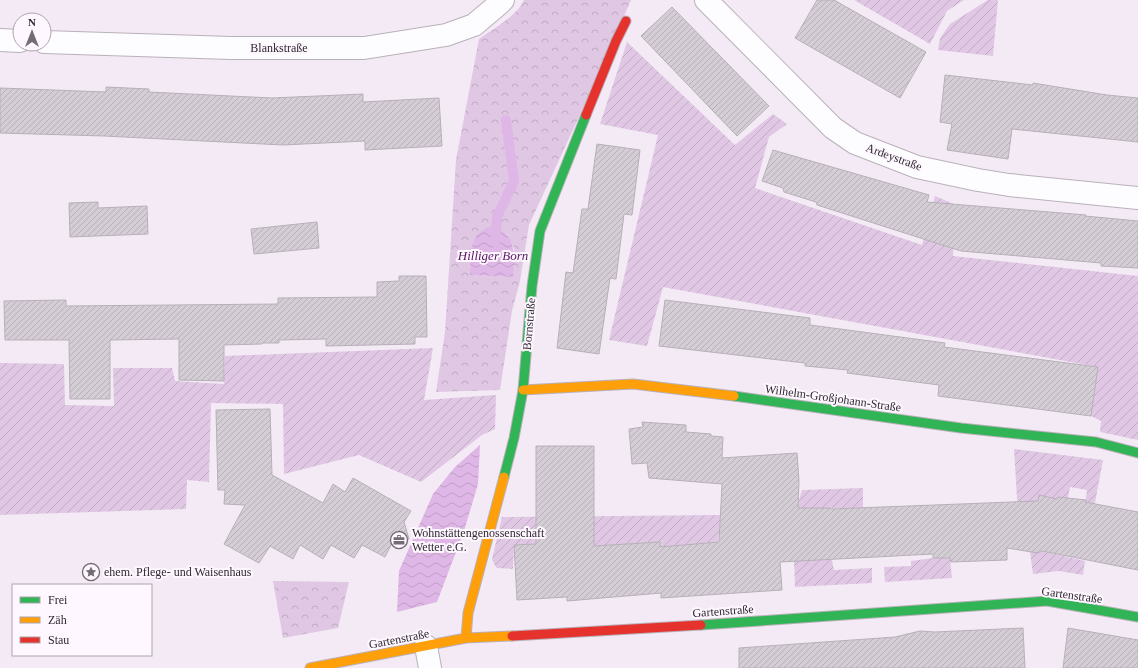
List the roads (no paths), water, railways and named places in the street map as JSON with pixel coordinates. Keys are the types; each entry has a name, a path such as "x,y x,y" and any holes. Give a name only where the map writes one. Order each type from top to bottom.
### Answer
{"street":[{"name":"Blankstraße","path":"52,42 231,48 364,48 446,35 474,25 503,0"},
{"name":"Ardeystraße","path":"706,0 833,128 855,143 917,167 978,180 1009,185 1138,198"},
{"name":"Bornstraße","path":"466,638 471,602 514,438 523,390 532,286 540,231 607,68 616,41 626,21"},
{"path":"0,40 12,41"},
{"name":"Wilhelm-Großjohann-Straße","path":"523,390 633,384 726,395 961,428 1096,442 1138,453"},
{"name":"Gartenstraße","path":"310,668 466,638 633,630 1047,601 1138,617"},
{"path":"426,646 430,668"}],"water":[{"name":"Hilliger Born","path":"489,227 498,229 505,233 509,238 514,252 513,277 470,275 473,243 479,233"},
{"path":"480,445 478,484 464,531 437,602 397,612 399,571 433,494 455,467"}],"waterway":[{"name":"Hilliger Born","path":"495,242 497,217 514,181 506,120"}],"place":[{"name":"Wohnstättengenossenschaft Wetter e.G.","path":"399,540"},
{"name":"ehem. Pflege- und Waisenhaus","path":"91,572"}]}
